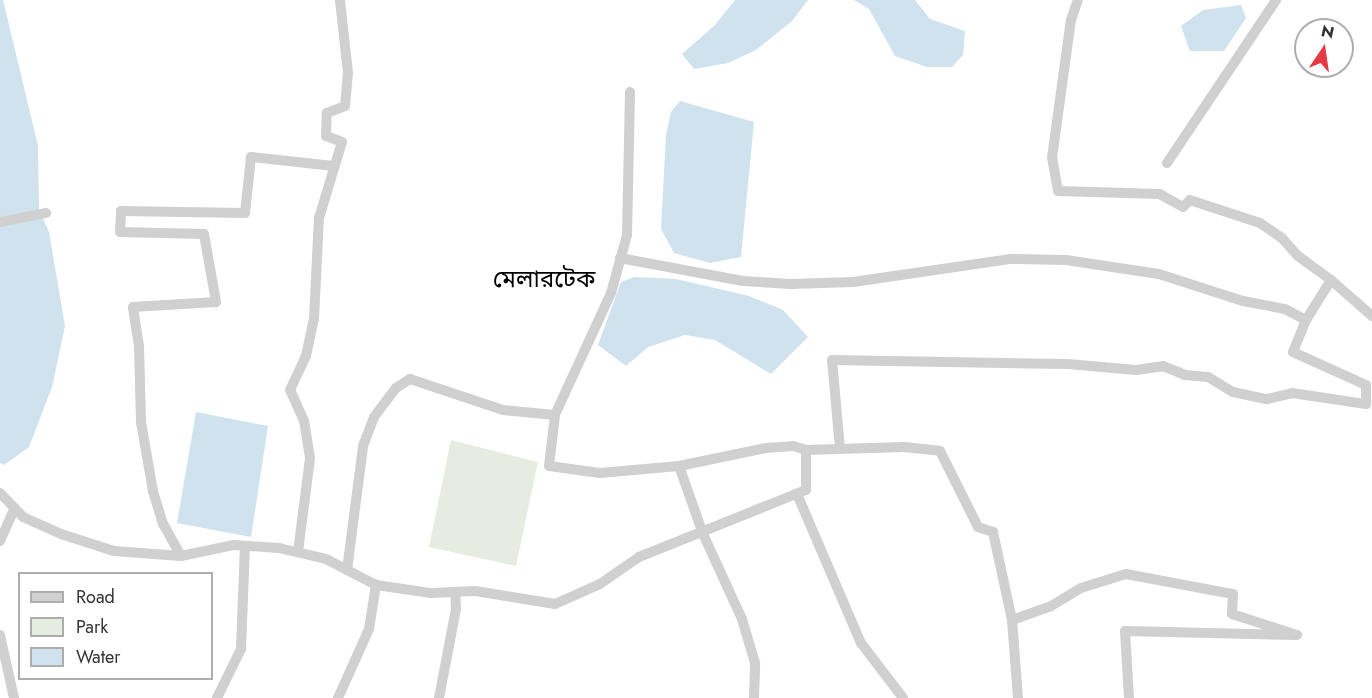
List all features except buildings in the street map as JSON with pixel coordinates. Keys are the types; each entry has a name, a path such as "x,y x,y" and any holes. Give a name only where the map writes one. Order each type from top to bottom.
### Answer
{"street":[{"path":"298,552 310,458 304,421 290,390 306,356 314,319 319,218 342,142 326,136 327,113 345,106 348,74 340,0"},
{"path":"1078,0 1071,20 1052,158 1058,191 1160,194 1183,207 1190,200 1260,223 1372,316"},
{"path":"1167,163 1276,0"},
{"path":"630,92 631,165 627,235 611,293 555,416 549,466 600,473 679,466 766,448 793,446 806,450 940,451 978,527 993,532 1012,620 1018,698"},
{"path":"181,556 163,524 153,491 141,422 139,346 133,307 216,302 204,234 120,232 121,212 245,213 251,157 334,166"},
{"path":"0,222 46,213"},
{"path":"620,258 744,281 791,284 853,282 1011,259 1066,260 1159,274 1243,301 1285,309 1306,320"},
{"path":"840,449 832,360 1068,364 1136,370 1163,366 1185,375 1208,376 1233,392 1267,399 1292,393 1366,404 1366,385 1293,352 1306,320 1331,280"},
{"path":"347,570 363,446 374,417 396,388 410,379 503,410 555,416"},
{"path":"0,493 23,517 61,534 114,551 181,556 210,547 245,546 298,552 326,559 376,585 431,593 475,591 555,604 600,584 639,557 703,534 806,490 806,450"},
{"path":"679,466 703,534 742,619 755,663 754,698"},
{"path":"797,494 861,643 903,698"},
{"path":"0,541 15,508"},
{"path":"217,698 241,649 245,546"},
{"path":"1012,620 1051,606 1081,588 1126,574 1233,594 1233,614 1297,635 1125,631 1129,698"},
{"path":"338,698 369,629 376,585"},
{"path":"439,698 456,609 455,592"},
{"path":"0,635 14,698"}],"green space":[{"path":"451,440 538,462 516,566 429,547"}],"water":[{"path":"0,0 3,0 38,146 39,209 49,232 65,326 52,387 29,447 4,465 0,463"},
{"path":"735,0 808,0 792,21 756,50 728,63 694,69 682,54 715,25"},
{"path":"854,0 915,0 930,19 965,31 963,55 952,67 927,67 895,56 869,9"},
{"path":"1241,5 1246,18 1224,51 1190,51 1181,26 1203,10"},
{"path":"680,101 754,122 741,257 710,263 674,253 661,229 666,135 671,112"},
{"path":"634,277 676,279 749,296 783,310 808,337 771,374 715,340 685,335 648,347 626,366 598,345 621,282"},
{"path":"196,412 268,426 251,537 177,523"}],"district":[{"name":"মেলারটেক","path":"544,279"}]}
